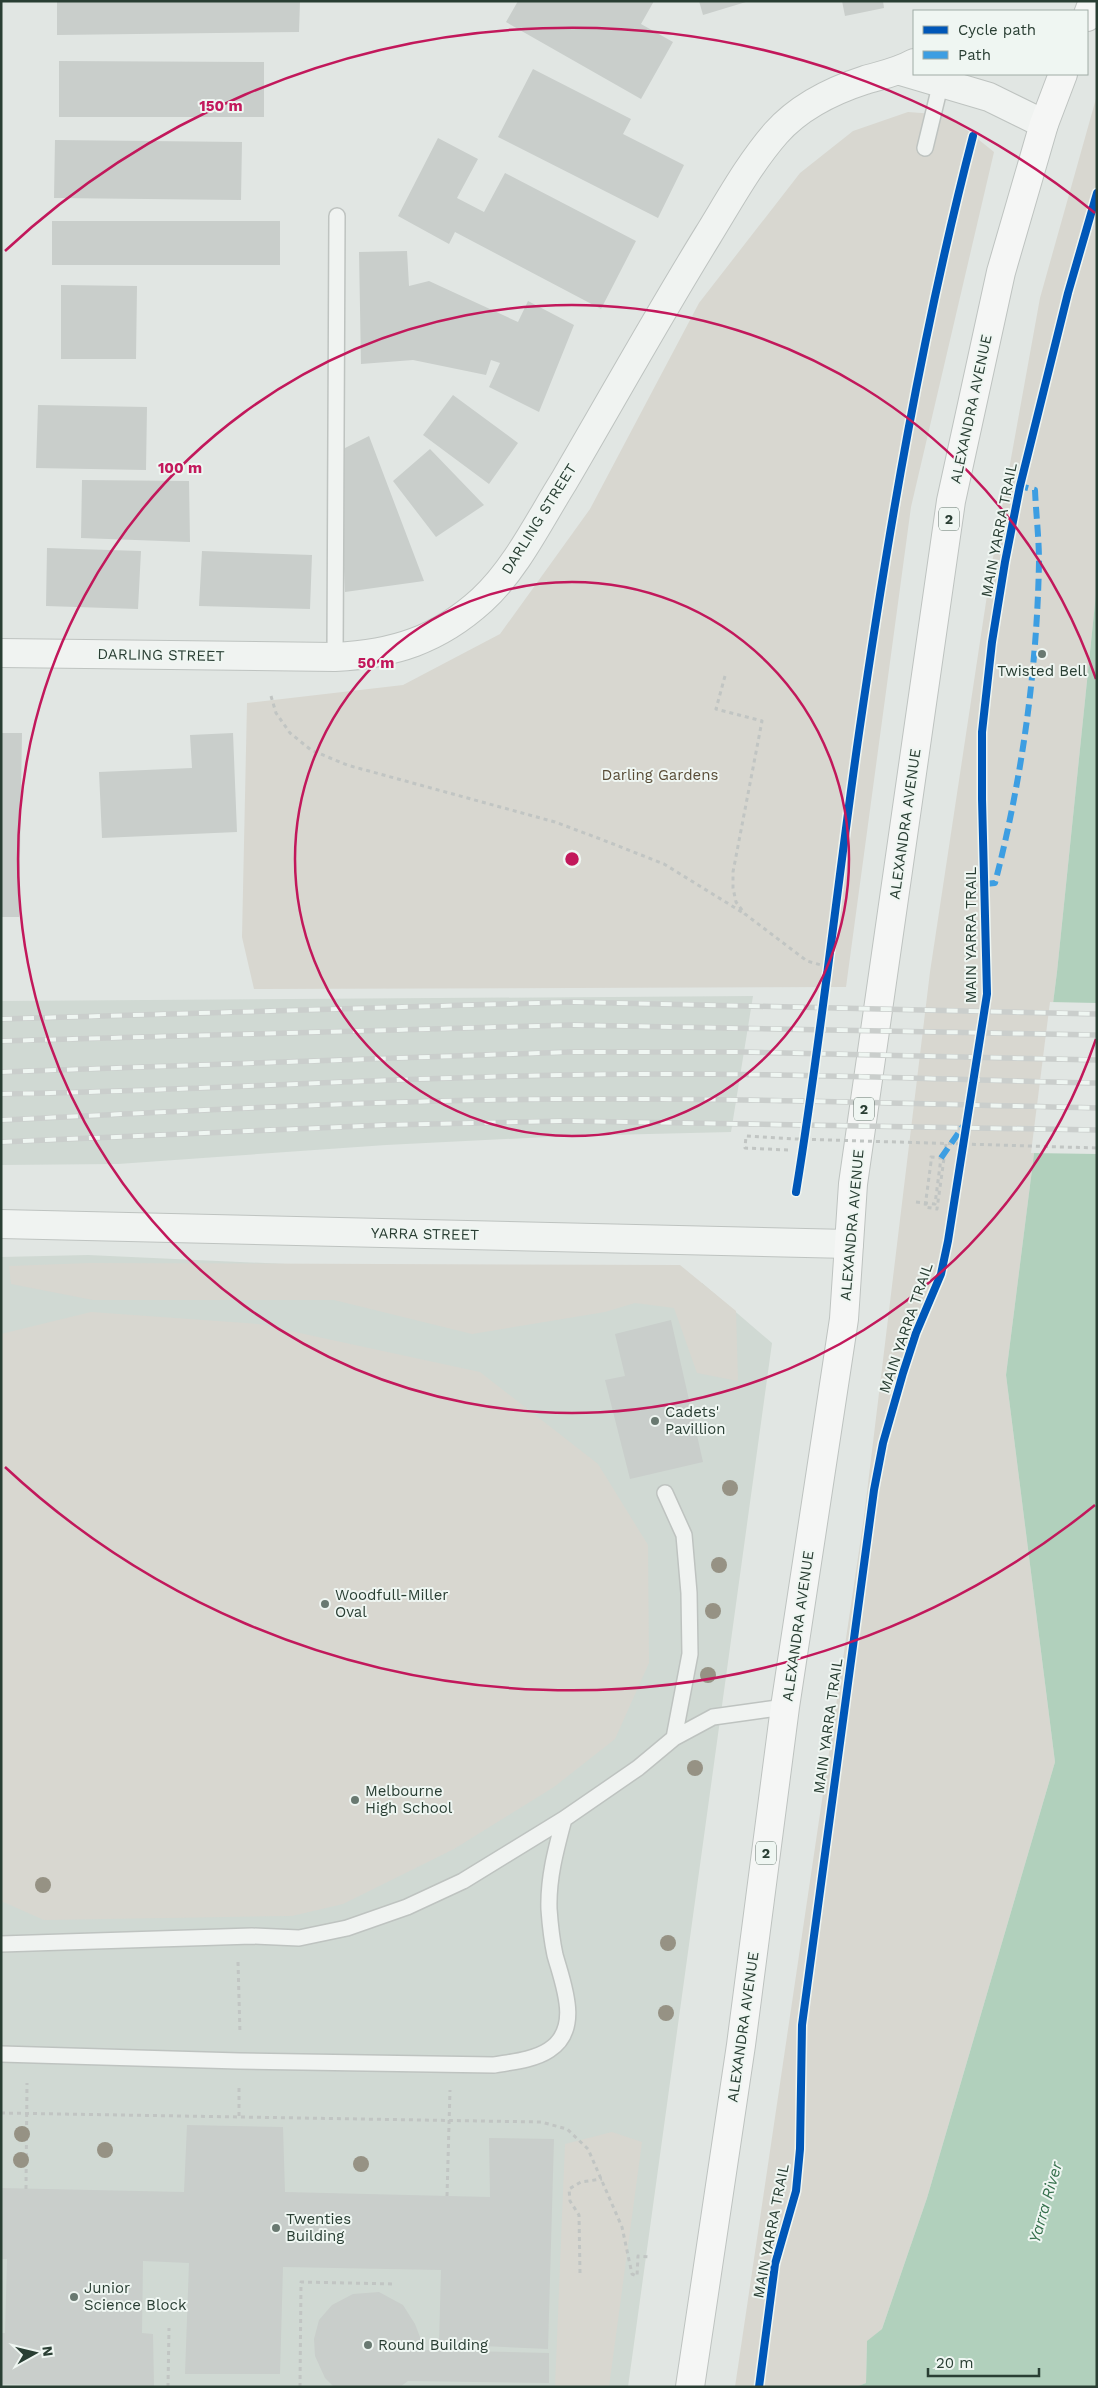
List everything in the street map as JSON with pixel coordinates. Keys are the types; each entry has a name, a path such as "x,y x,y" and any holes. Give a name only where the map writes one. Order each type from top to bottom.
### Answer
{"main road":[{"path":"1088,15 1094,1"},
{"name":"ALEXANDRA AVENUE","path":"690,2387 741,2045 785,1707 844,1319 853,1184 951,501 1001,272 1044,124 1063,75"}],"street":[{"name":"DARLING STREET","path":"1,653 367,656 404,647 434,635 482,600 497,584 529,539 690,265 759,154 792,117 817,100 838,89 908,67"},
{"name":"DARLING STREET","path":"926,75 941,82 989,97 1044,124"},
{"name":"YARRA STREET","path":"1,1224 849,1244"}],"lane":[{"path":"925,148 941,82"},
{"path":"335,657 337,216"},
{"path":"665,1493 684,1535 689,1593 690,1654 674,1738"},
{"path":"1,1944 252,1936 299,1938 348,1928 407,1908 463,1881 564,1819 638,1768 674,1738 714,1716 785,1707"},
{"path":"1,2054 494,2065 518,2061 549,2050 562,2037 568,2013 568,1995 555,1953 549,1909 552,1861 564,1819"}],"path":[{"path":"725,676 716,709 762,721 733,872 733,888 736,902 746,914"},
{"path":"270,696 276,713 290,733 311,750 347,765 556,822 664,864 746,914 807,961 828,967"},
{"path":"827,976 829,957"},
{"path":"802,1153 805,1133"},
{"path":"788,1150 745,1148 746,1136 1097,1148"},
{"path":"962,1156 966,1137"},
{"path":"916,1202 935,1204 941,1158 931,1157 931,1162 925,1207 937,1209 946,1144"},
{"path":"238,1969 240,2037"},
{"path":"447,2196 451,2064"},
{"path":"26,2090 26,2189"},
{"path":"239,2103 239,2117"},
{"path":"1,2113 541,2122 567,2129 588,2149 622,2227 632,2274 637,2276 638,2256 650,2257"},
{"path":"580,2273 578,2215 570,2201 569,2189 581,2182 602,2179"},
{"path":"300,2387 301,2282 394,2284"},
{"path":"168,2387 169,2328"}],"shaded area":[{"path":"753,996 731,1132 567,1136 386,1145 118,1164 1,1165 1,1001"},
{"name":"Melbourne High School","path":"88,1255 702,1283 772,1343 628,2387 1,2387 1,1257"}],"green space":[{"path":"1097,95 1097,584 1057,972 1006,1375 1055,1762 927,2198 882,2329 867,2342 866,2383 856,2387 735,2387 864,1517 930,972 991,569 1040,298"},
{"name":"Darling Gardens","path":"908,112 948,115 994,152 911,507 846,987 254,989 242,937 247,703 403,685 500,634 590,509 699,303 800,173 853,131"},
{"path":"90,1263 680,1265 736,1311 738,1381 697,1373 674,1308 635,1303 605,1312 472,1334 334,1300 93,1300 11,1284 9,1266"},
{"name":"Woodfull-Miller Oval","path":"91,1312 258,1324 480,1372 598,1464 648,1545 649,1663 615,1739 554,1787 454,1849 343,1904 292,1916 44,1920 1,1901 1,1334"},
{"path":"612,2132 642,2142 609,2387 555,2387 565,2144"}],"water":[{"name":"Yarra River","path":"1097,584 1097,2387 856,2387 866,2383 867,2341 882,2329 927,2198 1055,1762 1006,1375 1057,972"}],"pier":[{"path":"1050,1002 1097,1003 1097,1154 1031,1153"}],"building":[{"path":"57,1 300,1 299,32 57,35"},
{"path":"518,1 654,1 641,24 673,42 641,99 506,22"},
{"path":"699,1 746,1 746,2 703,15"},
{"path":"842,1 883,1 884,8 845,16"},
{"path":"59,61 264,62 264,117 59,117"},
{"path":"533,69 631,119 623,134 684,165 658,218 498,137"},
{"path":"438,138 478,159 457,198 484,212 505,173 636,241 601,309 455,232 449,244 398,216"},
{"path":"55,140 242,142 241,200 54,198"},
{"path":"52,221 280,221 280,265 52,265"},
{"path":"407,251 409,286 429,281 518,322 528,301 574,325 539,412 489,387 500,363 491,360 486,375 413,360 361,364 359,252"},
{"path":"61,285 137,286 136,359 61,359"},
{"path":"453,395 518,443 489,484 423,435"},
{"path":"38,405 147,407 146,470 36,468"},
{"path":"369,436 424,581 345,592 339,451"},
{"path":"430,449 484,505 436,537 393,481"},
{"path":"82,480 189,481 190,542 81,538"},
{"path":"47,548 141,551 138,609 46,606"},
{"path":"202,551 312,555 310,609 199,606"},
{"path":"1,733 22,733 19,917 1,917"},
{"path":"233,733 237,832 102,838 99,772 192,768 190,735"},
{"name":"Cadets' Pavillion","path":"671,1320 703,1462 630,1479 605,1380 625,1376 615,1334"},
{"name":"Twenties Building","path":"187,2125 283,2127 285,2192 490,2197 489,2138 554,2139 548,2349 439,2344 441,2270 283,2267 280,2374 185,2374 189,2263 143,2261 142,2333 153,2334 154,2386 1,2384 1,2333 5,2333 7,2259 1,2259 1,2188 184,2192"},
{"name":"Round Building","path":"379,2292 403,2305 415,2324 420,2337 421,2350 549,2353 549,2383 408,2381 400,2387 334,2387 325,2378 315,2356 314,2339 319,2320 332,2305 353,2294"}],"railway":[{"path":"1,1019 571,1002 1097,1014"},
{"path":"1,1041 571,1025 1097,1035"},
{"path":"1,1072 570,1052 744,1052 1097,1060"},
{"path":"1,1094 426,1079 634,1074 832,1076 1097,1083"},
{"path":"1,1120 355,1104 568,1099 766,1100 1097,1108"},
{"path":"1,1142 386,1125 567,1121 1097,1130"}],"marked path":[{"path":"985,884 995,883 1005,844 1026,724 1035,643 1039,562 1035,490 1020,486"},
{"path":"941,1158 964,1125"}],"cycle path":[{"path":"796,1192 859,733 894,508 922,358 973,136"},
{"name":"MAIN YARRA TRAIL","path":"759,2387 775,2264 796,2191 800,2149 802,2025 874,1490 883,1443 903,1373 916,1333 941,1274 948,1241 987,994 982,732 992,642 1020,486 1068,293 1097,193"}],"place":[{"name":"Twisted Bell","path":"1042,654"},
{"name":"Cadets' Pavillion","path":"655,1421"},
{"name":"Woodfull-Miller Oval","path":"325,1604"},
{"name":"Melbourne High School","path":"355,1800"},
{"name":"Twenties Building","path":"276,2228"},
{"name":"Junior Science Block","path":"74,2297"},
{"name":"Round Building","path":"368,2345"}]}
